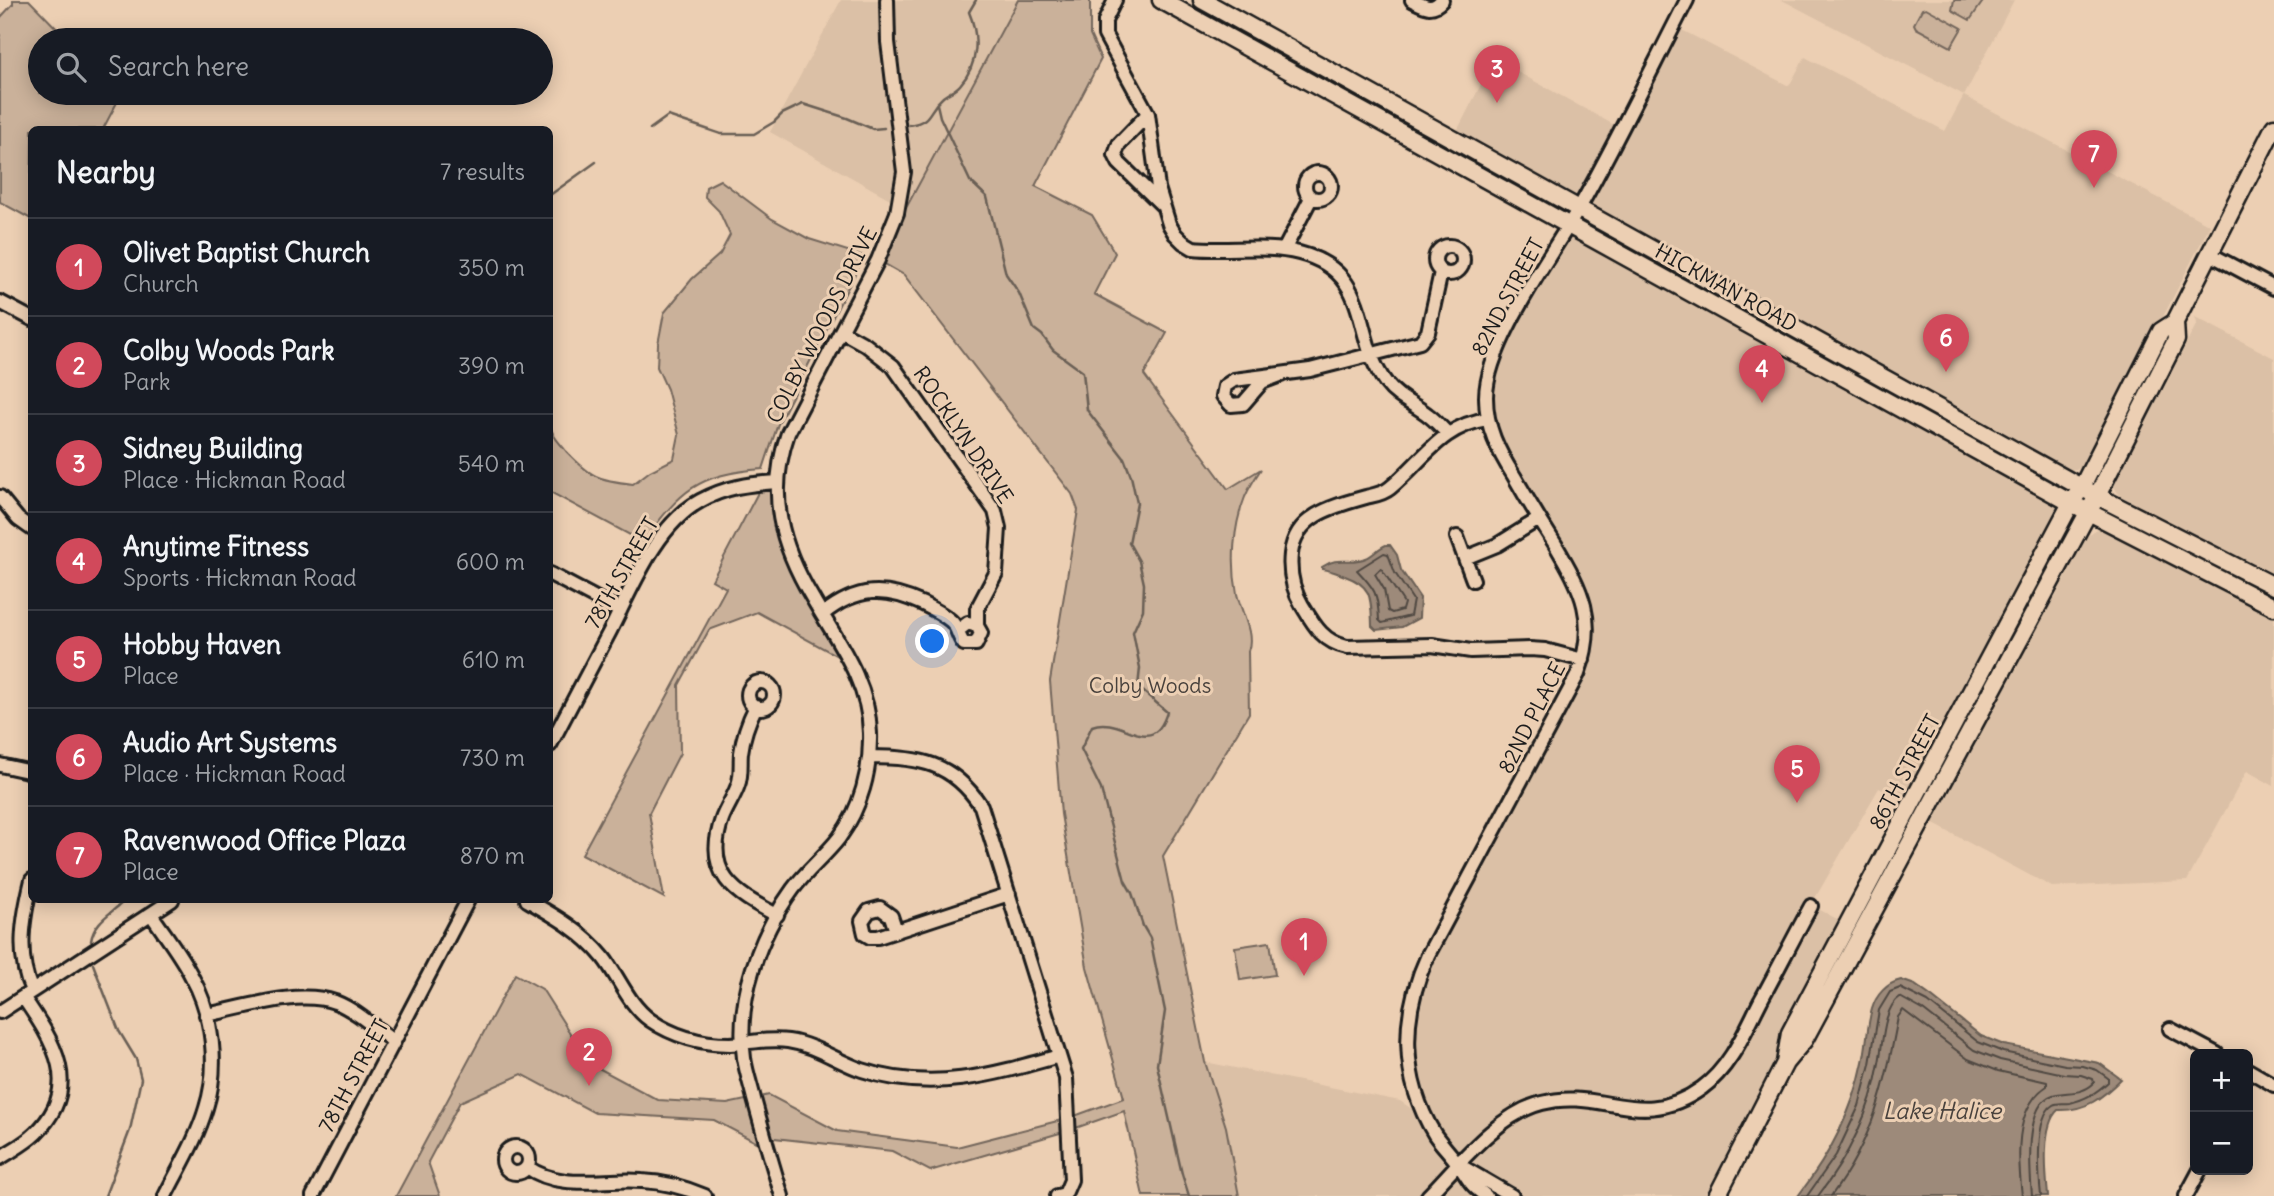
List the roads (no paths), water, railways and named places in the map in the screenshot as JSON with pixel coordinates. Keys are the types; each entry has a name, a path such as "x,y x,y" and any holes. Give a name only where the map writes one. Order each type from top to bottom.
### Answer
{"main road":[{"name":"HICKMAN ROAD","path":"1161,0 2087,512 2274,607"},
{"name":"HICKMAN ROAD","path":"1202,0 2097,496 2274,586"},
{"path":"2175,322 2270,146 2274,127"},
{"name":"86TH STREET","path":"1717,1196 1785,1063 1804,1040 2097,496 2176,340 2175,322 2161,331 2082,487 2071,503 1790,1033 1785,1063"}],"street":[{"name":"COLBY WOODS DRIVE","path":"782,1196 747,1070 743,1042 748,985 756,958 777,915 807,872 838,838 853,815 865,783 870,757 870,733 865,699 852,664 793,561 782,531 777,482 782,450 788,433 891,233 902,193 904,172 888,42 887,0"},
{"path":"1115,0 1105,21 1105,36 1148,114 1152,153 1164,207 1175,234 1183,243 1193,248 1284,250 1302,253 1321,261 1338,274 1353,291 1372,353 1386,384 1405,401 1428,415 1447,433"},
{"path":"1412,0 1430,8 1442,0"},
{"name":"82ND STREET","path":"1488,419 1486,394 1493,361 1509,328 1578,209 1687,0"},
{"path":"1148,114 1119,144 1115,155 1119,163 1164,207"},
{"path":"1284,250 1311,198"},
{"path":"2210,254 2274,288"},
{"path":"1283,374 1311,370 1413,345 1425,337 1441,272"},
{"path":"0,302 28,317"},
{"name":"ROCKLYN DRIVE","path":"823,614 857,594 886,591 904,595 938,611 954,623 964,644 975,643 981,634 977,626 978,609 996,573 999,528 995,511 892,366 866,345 841,331"},
{"path":"1488,419 1462,425 1447,433 1387,490 1331,508 1311,518 1296,537 1292,548 1290,564 1295,590 1317,631 1330,642 1347,647 1432,645 1471,651 1530,649 1583,660"},
{"name":"82ND PLACE","path":"1486,1196 1469,1184 1459,1165 1436,1136 1417,1098 1409,1059 1408,1035 1413,996 1428,955 1574,682 1583,660 1588,633 1585,606 1573,575 1498,449 1488,419"},
{"name":"78TH STREET","path":"553,739 660,537 677,518 698,502 722,490 777,482"},
{"path":"0,497 28,527"},
{"path":"1465,558 1497,545 1539,519"},
{"path":"1457,537 1473,580"},
{"path":"553,576 620,611"},
{"path":"756,706 744,733 739,783 722,817 716,849 723,874 734,890 777,915"},
{"path":"870,757 901,757 935,765 957,777 981,806 1066,1078 1070,1180 1061,1195"},
{"path":"0,765 28,771"},
{"path":"896,931 1009,894"},
{"path":"0,1158 35,1135 48,1119 59,1098 61,1080 56,1050 28,994 22,955 29,903"},
{"path":"0,1012 168,903"},
{"name":"78TH STREET","path":"313,1196 466,903"},
{"path":"532,903 574,928 590,942 625,991 650,1019 668,1031 691,1039 717,1043 786,1041 810,1046 842,1062 878,1075 949,1081 993,1075 1059,1056"},
{"path":"1428,1196 1494,1130 1524,1110 1548,1101 1571,1099 1641,1109 1666,1105 1688,1097 1702,1088 1720,1071 1735,1050 1811,906"},
{"path":"151,914 192,977 206,1015 212,1042 209,1095 194,1138 165,1196"},
{"path":"206,1015 286,999 320,998 354,1012 394,1042"},
{"path":"2170,1029 2208,1049"},
{"path":"2253,1076 2274,1084"},
{"path":"1459,1165 1512,1196"},
{"path":"527,1167 556,1181 641,1181 671,1184 705,1196"},
{"path":"2186,1196 2197,1175"}],"water":[{"path":"1390,545 1397,555 1401,570 1420,598 1419,618 1402,627 1376,630 1372,626 1366,589 1354,580 1322,567 1328,563 1366,558"},
{"name":"Lake Halice","path":"1901,980 1915,985 1981,1036 2004,1045 2099,1063 2121,1079 2093,1102 2077,1108 2058,1110 2053,1117 2046,1151 2048,1196 1798,1196 1830,1149 1846,1116 1859,1080 1874,1004 1879,994"}],"waterway":[{"path":"909,125 926,118 944,96 958,87 971,68 976,40 969,12 976,0"},
{"path":"650,129 668,116 721,134 754,134 782,114 803,104 873,129 884,128"},
{"path":"937,104 940,117 970,181 987,197 1006,274 1019,293 1034,329 1053,350 1083,372 1087,410 1124,458 1131,476 1137,503 1129,543 1139,561 1144,584 1143,610 1133,632 1140,668 1138,687 1167,712 1161,726 1153,733 1145,735 1103,724 1092,726 1081,749 1101,789 1125,881 1150,938 1165,1011 1157,1065 1189,1196"},
{"path":"553,193 596,162"},
{"path":"91,941 100,923 122,903"},
{"path":"93,964 119,1031 136,1059 141,1079 130,1130 105,1196"}],"place":[{"name":"Sidney Building","path":"1497,103"},
{"name":"Ravenwood Office Plaza","path":"2094,188"},
{"name":"Audio Art Systems","path":"1946,372"},
{"name":"Anytime Fitness","path":"1762,403"},
{"name":"Hobby Haven","path":"1797,803"},
{"name":"Olivet Baptist Church","path":"1304,976"},
{"name":"Colby Woods Park","path":"589,1086"}],"park label":[{"name":"Colby Woods","path":"1150,686"}]}
